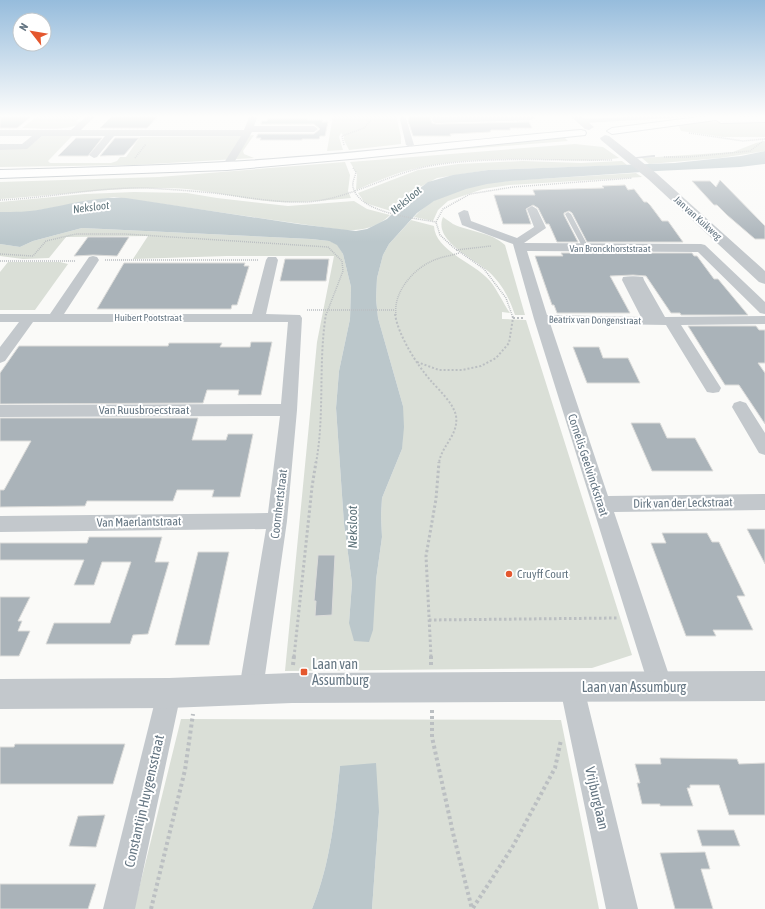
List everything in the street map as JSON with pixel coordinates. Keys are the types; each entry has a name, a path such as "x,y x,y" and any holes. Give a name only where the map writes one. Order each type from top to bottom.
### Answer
{"main road":[{"path":"0,174 227,166 332,157"}],"street":[{"path":"227,166 232,157"},
{"name":"Jan van Kuikweg","path":"630,157 765,279"},
{"path":"519,245 540,228 532,209"},
{"name":"Van Bronckhorststraat","path":"464,212 466,223 519,245 586,248 701,248"},
{"name":"Cornelis Geelvinckstraat","path":"519,245 541,319 661,687"},
{"name":"Jan van Kuikweg","path":"701,248 765,310"},
{"path":"54,318 93,260"},
{"path":"258,317 272,260"},
{"name":"Huibert Pootstraat","path":"0,318 295,318"},
{"path":"0,358 29,318"},
{"name":"Coornhertstraat","path":"251,688 277,521 289,410 295,318"},
{"name":"Beatrix van Dongenstraat","path":"541,319 660,321 765,320"},
{"path":"660,321 713,388"},
{"path":"740,407 765,448"},
{"name":"Van Ruusbroecstraat","path":"0,412 289,410"},
{"name":"Dirk van der Leckstraat","path":"601,504 765,502"},
{"name":"Van Maerlantstraat","path":"0,524 277,521"},
{"name":"Laan van Assumburg","path":"0,694 183,692 251,688 572,688 765,686"},
{"name":"Vrijburglaan","path":"572,688 622,909"},
{"name":"Constantijn Huygensstraat","path":"119,909 183,692"}],"lane":[{"path":"633,160 646,157"},
{"path":"568,214 586,248"}],"path":[{"path":"133,161 136,157"},
{"path":"0,200 116,188 179,190 268,202 296,203 327,200 354,192 410,170 465,162 528,159 589,161 633,160"},
{"path":"417,362 439,370 469,369 481,366 496,358 510,344 513,318 506,298 484,269 459,253 440,234 436,222 443,209 470,194 513,187 651,175"},
{"path":"354,192 364,204 436,222"},
{"path":"0,254 33,256 46,241 76,234 125,234 328,247 342,262 343,271 338,287 327,310 323,333 320,442 312,487 293,658 292,688"},
{"path":"456,250 496,245 519,245"},
{"path":"459,253 432,261 416,271 397,298 395,310 396,320 404,340 417,362 430,380 445,396 456,415 455,432 440,454 436,499 426,556 432,688 432,738 472,909"},
{"path":"0,261 272,260"},
{"path":"295,318 298,310 395,310"},
{"path":"429,620 638,617"},
{"path":"151,909 185,770 183,692"},
{"path":"472,909 513,846 555,768 563,732"}],"shaded area":[{"path":"0,157 51,157 48,161 50,163 111,163 117,161 120,157 254,158 134,165 0,167"},
{"path":"407,157 619,158 582,161 492,159 452,162 406,171 384,178 356,190 357,174 350,162"},
{"path":"651,157 724,157 649,164 642,158"},
{"path":"523,161 581,163 622,161 627,165 488,170 437,178 420,187 394,212 365,203 358,193 418,170 458,164"},
{"path":"345,162 350,175 348,191 351,198 306,202 279,202 184,189 149,188 0,199 0,182 159,177"},
{"path":"636,173 642,177 509,185 483,189 448,201 438,210 433,221 414,217 428,205 444,196 461,189 480,185 518,180"},
{"path":"134,192 187,193 288,206 354,201 367,209 390,215 380,223 368,228 343,230 114,197 28,212 0,212 0,202 85,194"},
{"path":"443,217 460,227 493,237 505,245 525,315 515,315 506,294 494,277 460,251 444,235 442,226"},
{"path":"411,220 434,226 436,235 448,250 475,268 490,281 510,313 502,312 502,319 526,320 632,655 592,668 285,671 317,342 334,256 227,256 133,259 148,236 66,237 49,258 23,259 0,256 0,244 20,247 33,241 82,228 311,239 329,241 337,244 343,254 351,287 350,319 339,371 336,408 344,524 352,583 349,623 376,580 382,537 382,498 402,449 403,406 378,318 376,299 377,278 383,255 389,244"},
{"path":"8,262 60,262 68,264 35,310 0,310 0,272"},
{"path":"181,719 561,720 599,909 372,909 379,812 340,766 334,821 328,856 312,909 134,909"}],"water":[{"name":"Neksloot","path":"728,157 765,157 765,164 740,167 657,171 510,181 487,184 466,189 434,201 417,213 389,244 383,255 377,278 376,299 378,318 403,406 404,427 402,449 382,498 382,537 376,580 373,630 369,642 354,641 349,623 352,583 344,524 336,408 339,371 350,319 351,287 343,254 337,245 329,241 311,239 82,228 33,241 20,247 0,244 0,212 32,211 94,199 126,198 298,224 356,231 367,229 387,219 411,195 428,182 453,175 488,170 675,163"},
{"path":"376,763 379,812 372,909 312,909 328,856 334,821 340,766"}],"building":[{"path":"720,180 765,226 765,239 755,239 717,205 714,205 692,181 710,181 716,187"},
{"path":"625,185 628,190 634,189 644,202 647,202 650,205 662,221 668,221 683,242 587,242 572,213 569,211 564,213 564,215 578,242 557,242 549,224 546,224 538,208 533,205 526,209 531,224 503,224 494,195 535,195 533,190 604,188 602,186"},
{"path":"88,237 129,237 117,256 74,256"},
{"path":"561,253 692,253 694,256 697,256 714,279 718,279 748,315 681,315 680,313 671,313 646,276 633,275 610,276 630,313 557,313 554,305 552,305 535,256 563,256"},
{"path":"285,259 329,259 326,281 280,281"},
{"path":"124,263 245,263 244,266 249,266 237,305 232,305 231,309 97,309"},
{"path":"688,326 756,326 759,330 765,330 765,363 758,363 765,373 765,424 739,385 725,385"},
{"path":"251,342 272,342 261,395 238,395 239,390 207,390 203,403 0,404 0,373 19,346 168,346 169,343 222,343 220,347 250,347"},
{"path":"573,347 599,347 603,358 628,358 640,383 587,383"},
{"path":"0,418 198,418 192,440 226,440 228,434 253,434 240,497 212,497 214,490 177,490 173,501 87,501 85,506 0,507 0,490 4,490 31,441 0,441"},
{"path":"631,423 660,423 667,438 695,438 713,471 652,471"},
{"path":"747,529 765,529 765,564"},
{"path":"662,533 707,533 712,542 719,542 745,596 737,596 753,630 713,630 716,636 686,636 651,543 666,543"},
{"path":"89,537 162,537 155,562 169,562 148,634 133,635 130,644 46,644 54,623 110,623 131,562 102,562 94,585 74,585 84,560 0,560 0,543 87,543"},
{"path":"198,552 229,552 209,645 175,645"},
{"path":"318,555 335,555 332,615 315,616 316,601 314,601"},
{"path":"0,597 30,597 18,621 22,621 18,631 30,631 19,656 0,656"},
{"path":"15,744 125,744 113,784 0,784 0,747 14,747"},
{"path":"660,758 737,759 739,764 765,763 765,815 729,815 719,785 690,785 690,788 687,788 693,806 660,806 660,804 642,804 637,783 640,783 635,764 661,764"},
{"path":"105,815 96,847 69,846 78,816"},
{"path":"697,830 734,830 740,846 702,846"},
{"path":"705,852 710,869 701,869 713,909 675,909 660,853"},
{"path":"0,884 96,884 88,909 0,909"}],"place":[{"name":"Cruyff Court","path":"509,574"},
{"name":"Laan van Assumburg","path":"304,672"}]}
